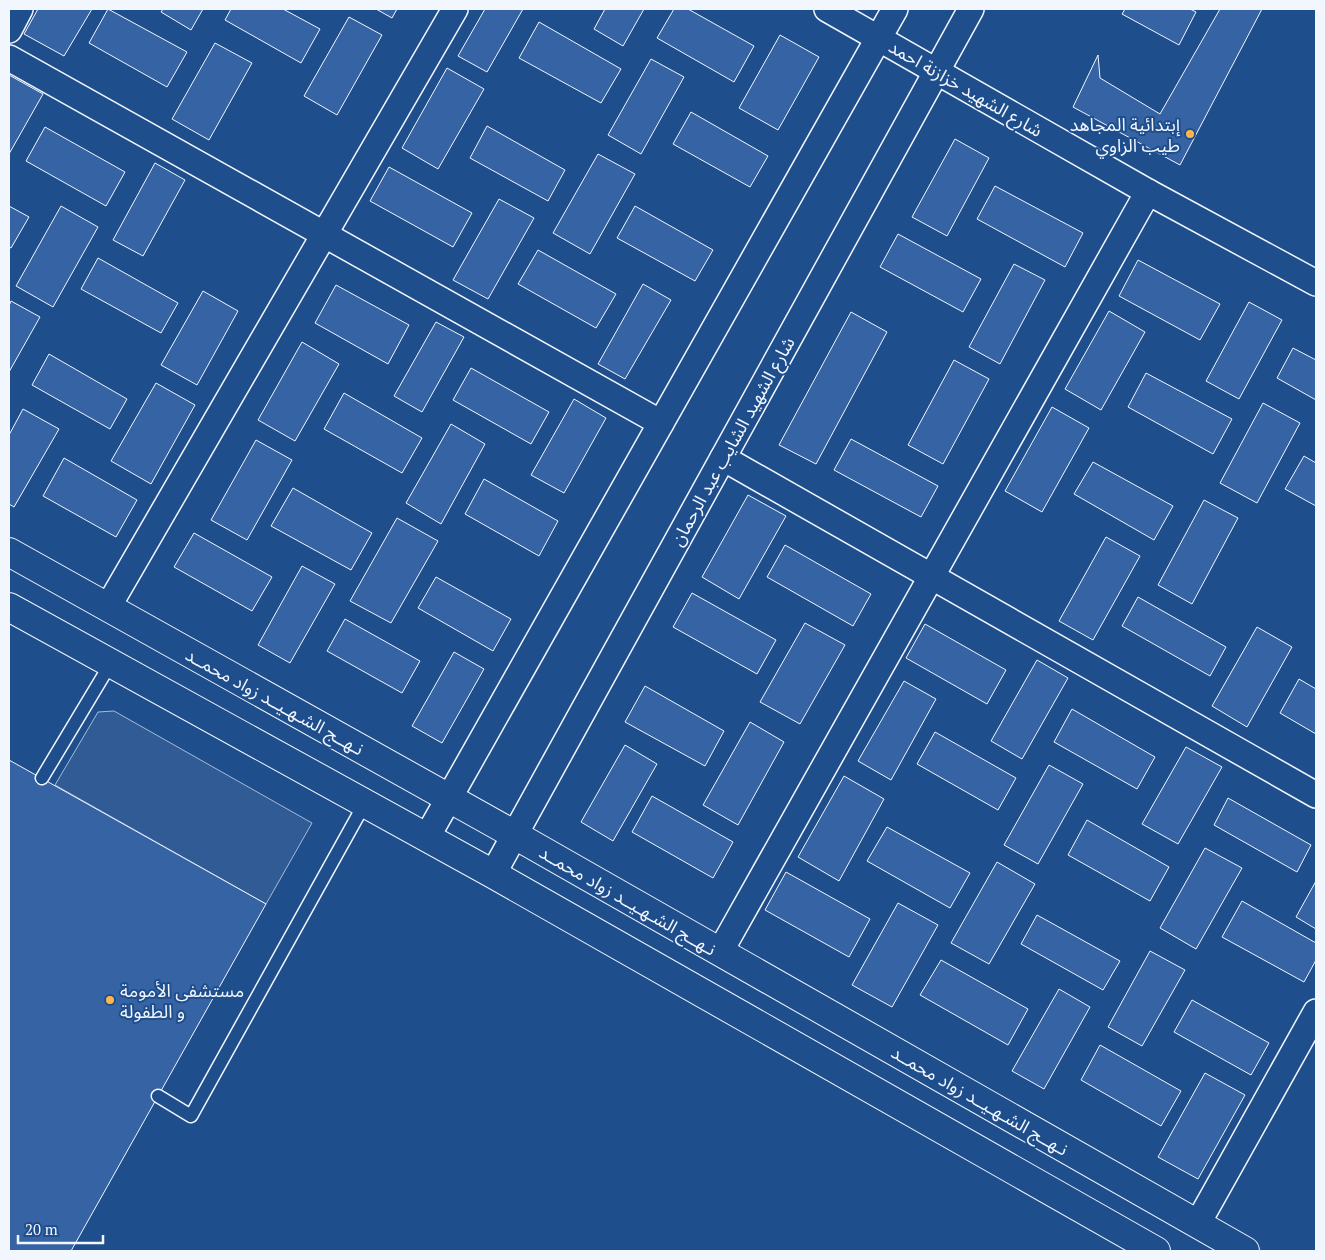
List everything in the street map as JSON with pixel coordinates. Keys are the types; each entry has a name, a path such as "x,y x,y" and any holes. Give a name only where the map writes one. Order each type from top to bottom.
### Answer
{"main road":[{"name":"نـهــج الشـهـيــد زواد محمــد","path":"9,552 515,835 1245,1251"},
{"path":"9,607 493,874 1156,1251"}],"street":[{"path":"9,30 20,9"},
{"path":"108,607 455,9"},
{"name":"شارع الشهيد خزازنة احمد","path":"827,9 1148,192 1316,283"},
{"path":"427,837 895,9"},
{"name":"شارع الشهيد الشايب عبد الرحمان","path":"493,874 971,9"},
{"path":"9,58 661,423"},
{"path":"720,952 1148,192"},
{"path":"723,458 1316,795"},
{"path":"1198,1223 1316,1012"}],"lane":[{"path":"42,778 111,663"},
{"path":"158,1096 191,1116 365,803"}],"shaded area":[{"path":"114,711 312,823 266,904 55,785 98,712"}],"building":[{"path":"38,9 92,9 64,56 24,34"},
{"path":"108,9 187,52 167,87 89,43"},
{"path":"163,9 203,9 191,30 161,12"},
{"path":"231,9 283,9 320,29 301,63 225,20"},
{"path":"376,9 397,9 392,18"},
{"path":"485,9 523,9 487,72 458,56"},
{"path":"605,9 644,9 623,46 594,29"},
{"path":"674,9 688,9 754,46 734,82 657,38"},
{"path":"1125,9 1190,9 1196,12 1179,45 1122,14"},
{"path":"1220,9 1262,9 1180,165 1073,107 1098,55 1100,78 1160,114"},
{"path":"349,17 382,35 337,115 304,96"},
{"path":"539,22 621,69 601,103 519,58"},
{"path":"780,35 819,57 778,130 739,108"},
{"path":"215,43 252,63 209,140 172,119"},
{"path":"651,59 684,77 641,154 608,135"},
{"path":"447,68 484,89 438,169 402,148"},
{"path":"9,75 43,94 9,154"},
{"path":"691,112 768,156 750,187 673,144"},
{"path":"487,126 565,170 548,201 470,158"},
{"path":"45,127 125,172 106,206 26,161"},
{"path":"955,139 989,158 947,236 912,217"},
{"path":"598,154 635,174 590,254 553,233"},
{"path":"155,163 185,180 143,256 113,240"},
{"path":"389,167 472,213 453,247 370,201"},
{"path":"995,186 1083,233 1065,267 977,219"},
{"path":"499,199 534,218 488,299 453,280"},
{"path":"9,206 29,217 11,248 9,247"},
{"path":"61,206 98,227 53,307 16,286"},
{"path":"635,206 713,250 695,281 617,238"},
{"path":"898,234 981,279 963,312 880,267"},
{"path":"538,250 616,294 596,328 518,284"},
{"path":"98,258 178,303 161,333 81,289"},
{"path":"1138,260 1220,304 1200,340 1119,296"},
{"path":"1014,264 1045,280 1000,364 969,347"},
{"path":"643,284 671,300 625,379 598,364"},
{"path":"336,285 409,325 388,364 315,323"},
{"path":"203,291 238,311 197,385 161,365"},
{"path":"11,301 40,317 9,372 9,306"},
{"path":"1249,302 1282,320 1239,399 1206,381"},
{"path":"1109,311 1145,332 1101,410 1065,389"},
{"path":"851,312 887,332 816,464 779,445"},
{"path":"436,322 464,337 422,412 394,396"},
{"path":"302,342 339,364 295,441 258,420"},
{"path":"1293,348 1316,360 1316,400 1277,378"},
{"path":"49,354 127,399 110,429 32,385"},
{"path":"954,360 989,379 943,464 908,445"},
{"path":"471,368 549,412 531,444 453,400"},
{"path":"1146,373 1232,419 1213,454 1128,407"},
{"path":"156,383 195,405 151,484 111,461"},
{"path":"344,393 422,438 402,473 324,429"},
{"path":"574,399 606,418 564,493 531,475"},
{"path":"1263,403 1300,423 1257,503 1220,483"},
{"path":"1052,407 1089,428 1042,512 1005,491"},
{"path":"23,409 59,429 14,507 9,504 9,435"},
{"path":"451,424 485,444 441,524 406,503"},
{"path":"851,439 938,486 921,517 834,470"},
{"path":"256,440 292,460 247,540 211,520"},
{"path":"1304,456 1316,463 1316,506 1285,489"},
{"path":"64,458 137,500 116,537 43,496"},
{"path":"1093,462 1173,506 1154,540 1074,494"},
{"path":"484,479 558,521 539,556 465,514"},
{"path":"293,488 372,533 351,570 271,526"},
{"path":"748,495 786,516 739,599 702,577"},
{"path":"1204,500 1238,518 1192,604 1158,585"},
{"path":"397,518 438,541 391,623 350,601"},
{"path":"194,533 272,577 252,611 174,567"},
{"path":"1106,537 1140,556 1093,640 1059,621"},
{"path":"785,545 871,594 853,626 767,577"},
{"path":"302,566 335,584 290,663 258,645"},
{"path":"436,577 511,619 493,651 418,608"},
{"path":"692,593 776,640 757,674 673,627"},
{"path":"1138,597 1226,647 1210,676 1122,626"},
{"path":"345,619 420,661 402,693 327,651"},
{"path":"805,623 845,645 800,724 760,702"},
{"path":"925,624 1006,670 987,704 906,658"},
{"path":"1257,627 1292,647 1247,727 1212,706"},
{"path":"454,652 484,669 442,743 412,726"},
{"path":"1037,660 1068,678 1022,759 991,741"},
{"path":"1299,679 1316,689 1316,734 1280,713"},
{"path":"904,681 936,699 891,780 858,761"},
{"path":"645,686 724,731 705,766 625,722"},
{"path":"1072,709 1155,757 1137,789 1054,742"},
{"path":"750,722 784,742 738,825 703,805"},
{"path":"935,732 1016,778 998,810 917,764"},
{"path":"625,745 657,764 613,841 581,822"},
{"path":"1186,747 1222,767 1178,844 1142,824"},
{"name":"مستشفى الأمومة و الطفولة","path":"9,760 266,904 71,1251 9,1251"},
{"path":"1049,765 1083,784 1038,864 1004,845"},
{"path":"844,776 884,799 839,881 798,857"},
{"path":"652,796 733,842 713,878 632,832"},
{"path":"1228,798 1311,845 1297,872 1214,825"},
{"path":"1087,820 1169,867 1150,901 1068,855"},
{"path":"887,827 970,873 950,908 867,861"},
{"path":"1205,848 1242,868 1196,949 1160,928"},
{"path":"997,862 1035,884 989,964 951,943"},
{"path":"786,872 870,919 849,957 765,910"},
{"path":"1316,881 1316,929 1296,917"},
{"path":"1242,901 1316,943 1316,960 1304,982 1222,937"},
{"path":"898,903 938,925 892,1007 852,985"},
{"path":"1037,915 1120,961 1103,990 1021,944"},
{"path":"1150,951 1185,970 1142,1046 1108,1027"},
{"path":"941,960 1028,1009 1008,1045 920,995"},
{"path":"1059,989 1090,1007 1044,1089 1012,1071"},
{"path":"1192,1000 1269,1043 1251,1075 1174,1032"},
{"path":"1100,1045 1181,1091 1161,1126 1081,1080"},
{"path":"1205,1073 1245,1095 1198,1179 1158,1157"}],"place":[{"name":"إبتدائية المجاهد طيب الزاوي","path":"1190,134"},
{"name":"مستشفى الأمومة و الطفولة","path":"110,1000"}]}
